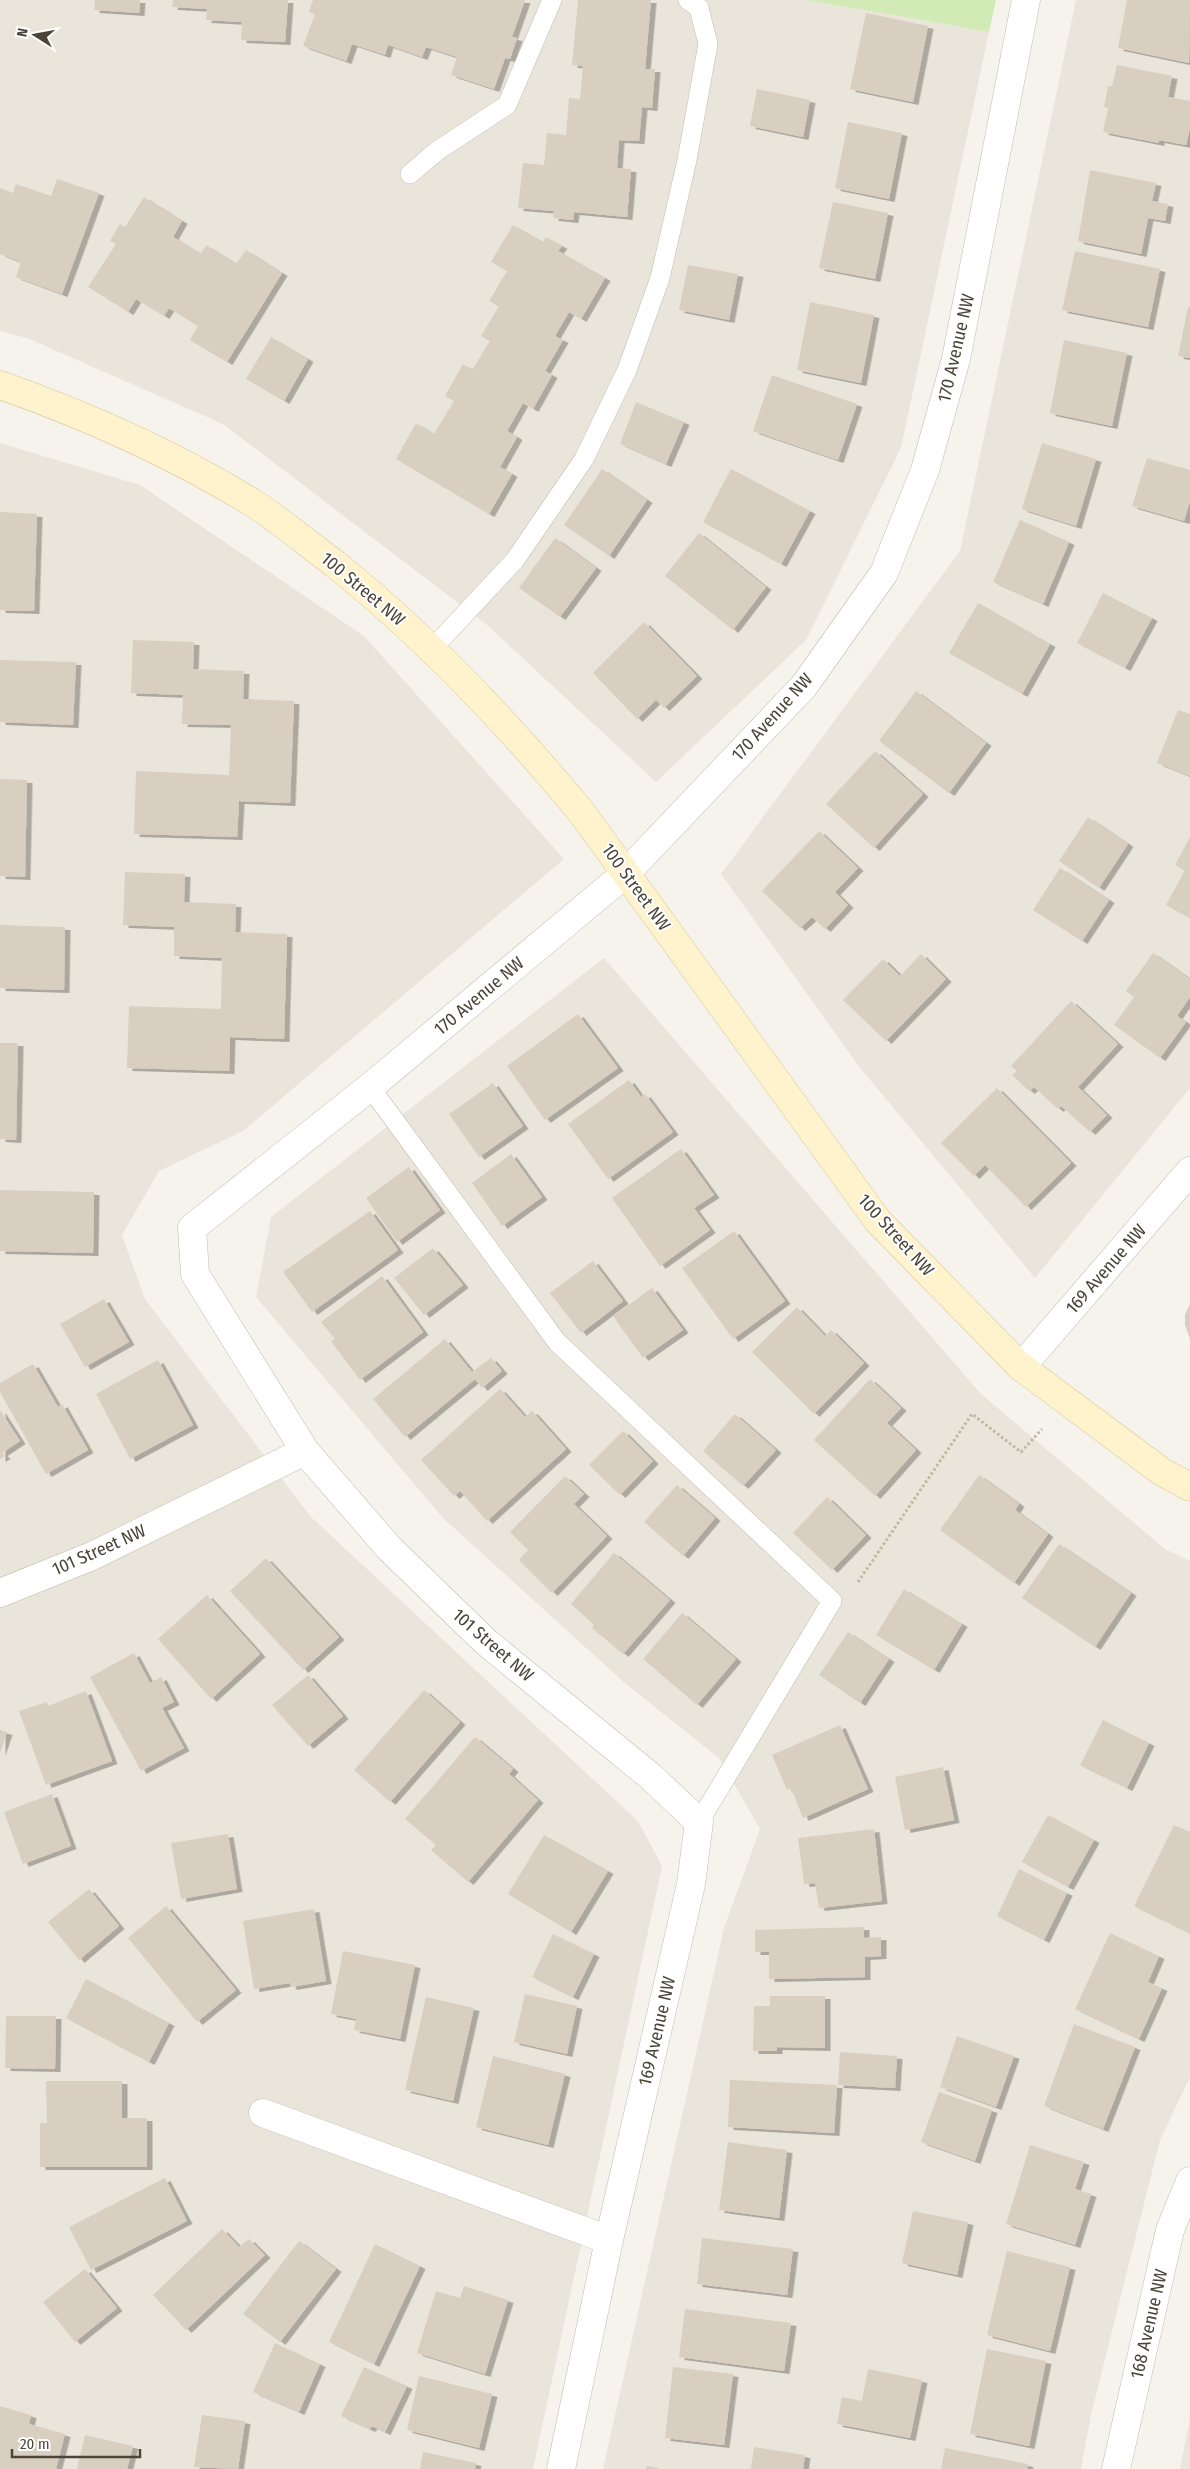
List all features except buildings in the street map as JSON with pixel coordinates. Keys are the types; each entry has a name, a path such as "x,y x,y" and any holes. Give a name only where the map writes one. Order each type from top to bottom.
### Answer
{"street":[{"name":"170 Avenue NW","path":"192,1228 370,1087 626,873 804,686 884,573 925,470 956,359 1026,0"},
{"name":"100 Street NW","path":"0,385 54,404 123,433 190,467 254,504 376,597 433,648 486,701 535,756 626,873 878,1221 1022,1367 1162,1472 1190,1487"},
{"name":"169 Avenue NW","path":"1022,1367 1190,1171"},
{"name":"101 Street NW","path":"192,1228 195,1274 305,1451 389,1548 486,1642 650,1776 699,1822"},
{"name":"101 Street NW","path":"0,1593 92,1556 305,1451"},
{"name":"169 Avenue NW","path":"561,2469 609,2240 690,1884 699,1822"},
{"path":"263,2113 609,2240"},
{"name":"168 Avenue NW","path":"1116,2469 1170,2230 1190,2181"}],"lane":[{"path":"410,174 437,151 507,105 552,0"},
{"path":"433,648 515,560 584,459 627,370 660,278 687,160 708,44 699,8 688,0"},
{"path":"370,1087 557,1342 832,1602 699,1822"}],"path":[{"path":"832,1602 854,1588 972,1414 1021,1452 1067,1401"}],"shaded area":[{"path":"0,0 807,0 989,32 901,448 806,640 656,782 487,625 223,424 27,338 0,331"},
{"path":"1076,0 1190,0 1190,1088 1035,1278 861,1069 721,874 960,551"},
{"path":"0,443 140,485 364,636 564,859 243,1131 159,1171 122,1235 145,1299 311,1517 638,1821 662,1866 533,2469 0,2469"},
{"path":"604,958 981,1394 1165,1549 1190,1561 1190,2077 1160,2140 1091,2415 1081,2469 603,2469 724,1928 760,1829 719,1758 626,1684 443,1518 256,1297 271,1217"},
{"path":"1190,2418 1190,2469 1180,2469"}],"green space":[{"path":"807,0 996,0 989,32"}]}
